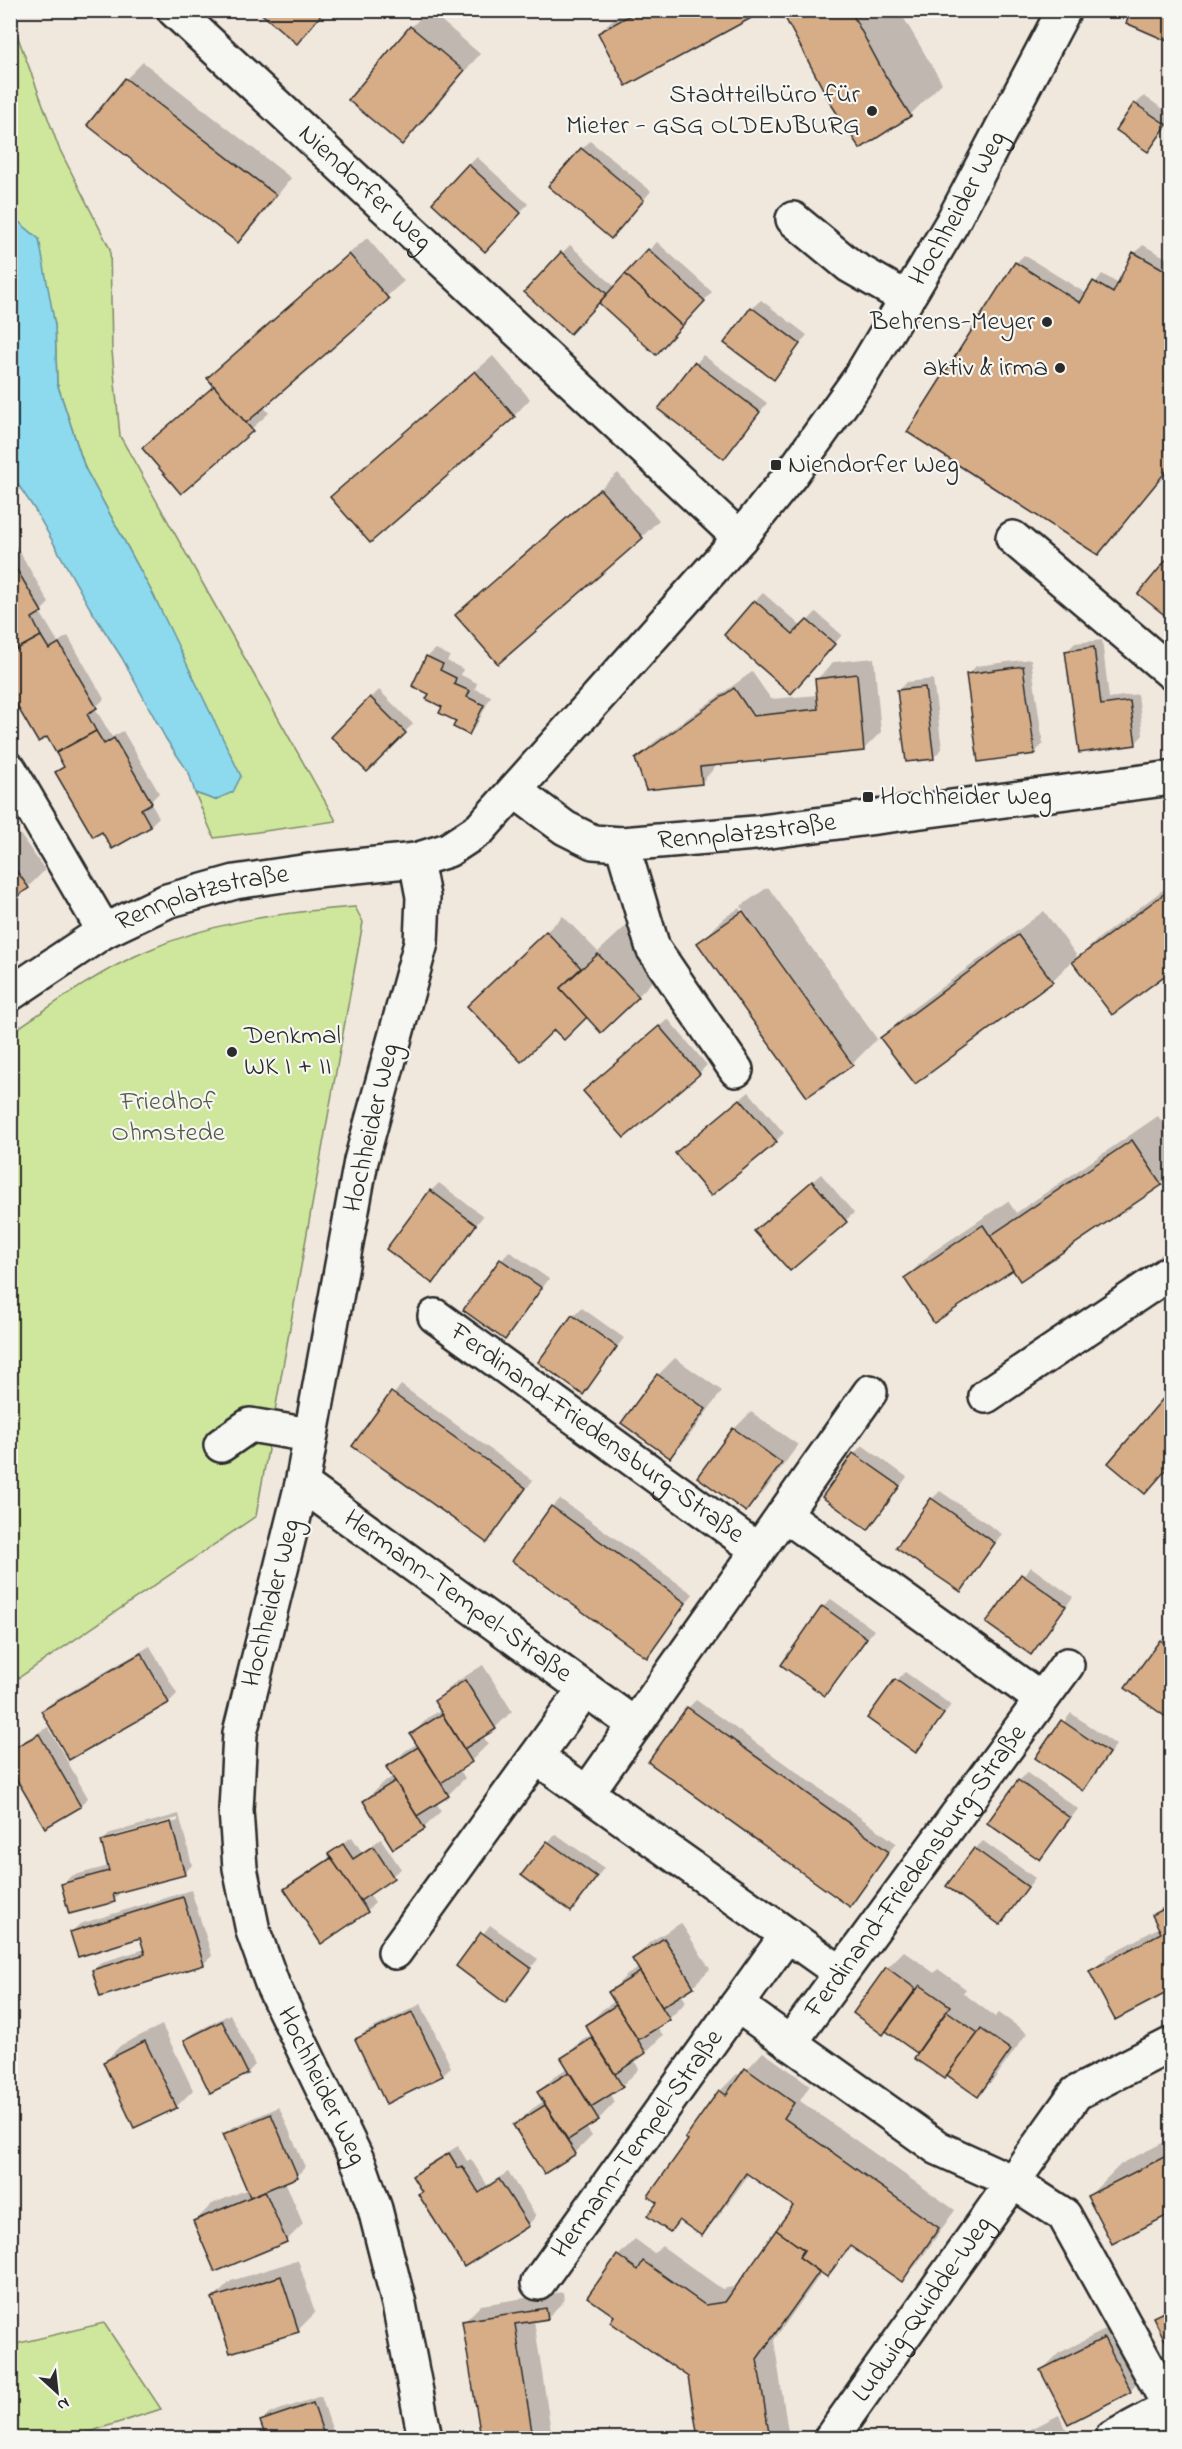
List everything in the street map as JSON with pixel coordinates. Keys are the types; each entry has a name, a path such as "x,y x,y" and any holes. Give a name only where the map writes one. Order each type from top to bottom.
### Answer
{"street":[{"name":"Niendorfer Weg","path":"174,10 740,538"},
{"name":"Hochheider Weg","path":"425,2439 399,2304 375,2209 360,2166 273,1986 254,1931 240,1868 236,1810 240,1733 302,1484 361,1161 421,943 423,897 416,860 448,850 480,829 740,538 790,476 859,379 952,223 1064,10"},
{"path":"793,219 850,266 906,298"},
{"path":"1013,538 1172,673"},
{"path":"10,770 104,931"},
{"name":"Rennplatzstraße","path":"515,791 565,828 593,842 622,844 755,833 1172,778"},
{"path":"622,844 653,948 736,1070"},
{"name":"Rennplatzstraße","path":"10,994 104,931 167,901 235,882 316,870 416,860"},
{"path":"986,1396 1172,1271"},
{"name":"Ferdinand-Friedensburg-Straße","path":"435,1316 758,1550"},
{"name":"Ferdinand-Friedensburg-Straße","path":"587,1793 870,1392"},
{"path":"221,1445 250,1425 310,1435"},
{"name":"Hermann-Tempel-Straße","path":"302,1484 635,1725"},
{"name":"Ferdinand-Friedensburg-Straße","path":"784,1514 1041,1699"},
{"name":"Ferdinand-Friedensburg-Straße","path":"790,2043 1066,1665"},
{"name":"Hermann-Tempel-Straße","path":"395,1952 585,1689"},
{"path":"536,1757 841,1973"},
{"name":"Hermann-Tempel-Straße","path":"538,2283 787,1935"},
{"name":"Hermann-Tempel-Straße","path":"737,2005 938,2148 1013,2182 1064,2215 1170,2408 1112,2439"},
{"path":"1013,2182 1076,2093 1172,2044"},
{"name":"Ludwig-Quidde-Weg","path":"831,2439 1013,2182"}],"green space":[{"path":"10,16 59,148 110,249 112,351 120,436 336,821 214,838 195,793 215,800 154,596 85,468 57,383 55,325 19,222 11,219"},
{"name":"Friedhof Ohmstede","path":"355,907 363,922 256,1516 11,1683 11,1033 109,969 169,942 247,920"},
{"path":"104,2323 161,2409 70,2438 11,2438 11,2345"}],"water":[{"path":"10,219 19,222 39,239 55,325 57,383 85,468 154,596 241,776 233,792 215,800 195,793 189,773 166,739 122,658 91,610 35,510 11,474"}],"building":[{"path":"257,10 325,10 297,44"},
{"path":"639,10 766,10 626,86 598,33"},
{"path":"781,10 850,10 885,75 911,116 860,149 831,104"},
{"path":"1132,10 1172,10 1172,43 1126,23"},
{"path":"410,26 464,71 402,145 348,100"},
{"path":"125,78 276,195 238,243 87,125"},
{"path":"1134,103 1167,125 1148,152 1116,130"},
{"path":"581,148 644,200 611,239 548,186"},
{"path":"468,164 521,213 485,252 432,203"},
{"path":"648,249 705,301 682,326 625,274"},
{"path":"561,252 607,294 570,334 524,292"},
{"name":"aktiv & irma","path":"1133,252 1172,274 1172,464 1098,555 907,432 1015,262 1080,303 1093,281 1113,293"},
{"path":"349,254 389,299 246,423 207,378"},
{"path":"625,274 682,326 656,355 599,303"},
{"path":"751,307 800,344 774,380 724,343"},
{"path":"694,362 760,412 724,459 658,409"},
{"path":"475,371 515,417 370,543 330,497"},
{"path":"214,386 253,431 181,494 142,448"},
{"path":"600,489 643,538 498,664 455,615"},
{"path":"1172,553 1172,621 1138,594"},
{"path":"10,558 42,612 32,618 41,636 10,653"},
{"path":"754,600 793,634 807,620 835,644 791,694 724,635"},
{"path":"41,636 49,649 59,643 97,708 87,714 96,731 56,753 47,737 38,742 10,694 10,653"},
{"path":"1094,647 1101,705 1130,701 1136,745 1079,753 1065,651"},
{"path":"426,656 443,664 440,670 456,678 454,684 470,691 467,697 484,705 469,735 453,727 456,721 439,713 442,707 426,699 429,694 412,686"},
{"path":"1023,666 1035,754 978,762 966,674"},
{"path":"857,674 864,751 700,767 702,784 646,790 635,759 734,688 753,716 818,709 815,679"},
{"path":"925,687 934,759 906,762 897,690"},
{"path":"370,697 406,733 367,772 331,737"},
{"path":"96,731 104,744 114,738 152,803 141,809 151,827 112,849 102,832 93,837 55,772 64,767 56,753"},
{"path":"10,862 29,888 10,901"},
{"path":"1172,888 1172,970 1112,1015 1072,962"},
{"path":"743,911 853,1065 807,1097 697,943"},
{"path":"546,931 581,968 560,988 587,1017 564,1040 554,1030 521,1062 467,1006"},
{"path":"1018,935 1053,982 915,1084 880,1038"},
{"path":"598,954 639,997 601,1033 560,988"},
{"path":"659,1026 700,1074 624,1138 583,1091"},
{"path":"740,1099 777,1142 711,1196 675,1153"},
{"path":"1132,1140 1162,1185 1020,1281 990,1236"},
{"path":"812,1181 847,1222 790,1271 754,1231"},
{"path":"430,1190 476,1225 433,1284 386,1249"},
{"path":"983,1225 1013,1270 934,1323 904,1278"},
{"path":"500,1259 542,1288 505,1340 463,1310"},
{"path":"572,1315 617,1347 583,1395 538,1362"},
{"path":"657,1374 706,1409 670,1458 621,1423"},
{"path":"1172,1388 1172,1463 1145,1494 1108,1463"},
{"path":"391,1392 526,1488 487,1543 352,1446"},
{"path":"733,1428 782,1463 746,1512 697,1477"},
{"path":"853,1453 900,1486 868,1530 822,1497"},
{"path":"931,1498 995,1543 961,1592 896,1548"},
{"path":"551,1506 686,1603 647,1658 512,1561"},
{"path":"1021,1574 1066,1606 1031,1655 986,1623"},
{"path":"822,1606 867,1638 825,1696 781,1665"},
{"path":"1160,1640 1172,1648 1172,1710 1166,1717 1125,1688"},
{"path":"141,1653 169,1703 69,1760 41,1711"},
{"path":"895,1679 944,1714 916,1753 867,1718"},
{"path":"465,1680 496,1729 464,1749 434,1701"},
{"path":"687,1707 889,1852 850,1907 648,1762"},
{"path":"442,1714 472,1762 441,1783 410,1734"},
{"path":"1061,1720 1109,1753 1083,1791 1035,1758"},
{"path":"39,1734 81,1807 45,1828 10,1768 10,1750"},
{"path":"418,1747 449,1796 417,1816 386,1767"},
{"path":"1018,1780 1070,1818 1040,1860 987,1823"},
{"path":"395,1781 425,1829 393,1849 363,1801"},
{"path":"171,1822 185,1875 113,1894 115,1902 69,1914 61,1884 109,1871 101,1841"},
{"path":"547,1841 597,1877 571,1912 521,1875"},
{"path":"343,1844 353,1859 373,1846 394,1878 360,1901 328,1854"},
{"path":"974,1848 1028,1887 1000,1925 946,1886"},
{"path":"331,1858 368,1912 321,1944 284,1889"},
{"path":"183,1897 204,1965 100,1997 92,1970 145,1954 140,1938 78,1957 70,1932"},
{"path":"1172,1905 1172,1990 1115,2020 1089,1971 1161,1933 1152,1915"},
{"path":"481,1932 531,1968 505,2003 456,1966"},
{"path":"664,1938 694,1987 662,2007 632,1959"},
{"path":"886,1967 916,1989 883,2035 853,2013"},
{"path":"640,1972 670,2020 638,2040 608,1992"},
{"path":"920,1985 950,2006 917,2053 886,2031"},
{"path":"616,2005 646,2053 615,2074 585,2025"},
{"path":"947,2011 978,2033 944,2079 914,2058"},
{"path":"412,2012 443,2076 386,2104 355,2039"},
{"path":"222,2021 248,2074 210,2093 184,2040"},
{"path":"981,2029 1011,2050 978,2097 947,2075"},
{"path":"592,2038 623,2087 591,2107 561,2058"},
{"path":"145,2041 177,2108 134,2128 103,2062"},
{"path":"745,2068 794,2103 784,2118 939,2228 902,2282 850,2246 827,2277 799,2257 804,2250 776,2230 793,2206 746,2173 702,2236 679,2220 670,2232 647,2216 657,2203 648,2196 688,2140 685,2138 719,2090 726,2095"},
{"path":"569,2072 599,2120 568,2140 537,2092"},
{"path":"545,2105 576,2154 544,2174 513,2125"},
{"path":"271,2114 298,2177 250,2197 223,2134"},
{"path":"449,2153 458,2168 462,2166 479,2193 499,2179 529,2226 464,2267 418,2194 422,2192 412,2176"},
{"path":"1172,2153 1172,2213 1112,2244 1087,2196"},
{"path":"265,2191 287,2242 215,2272 193,2221"},
{"path":"776,2230 804,2250 799,2257 819,2272 757,2359 770,2438 698,2438 688,2377 610,2322 614,2316 587,2297 617,2255 638,2270 643,2261 705,2305 725,2302"},
{"path":"281,2276 299,2332 230,2353 212,2298"},
{"path":"546,2308 548,2319 515,2324 533,2438 481,2438 462,2321"},
{"path":"1172,2308 1172,2354 1153,2317"},
{"path":"1104,2338 1131,2392 1068,2424 1040,2370"},
{"path":"313,2403 325,2438 266,2438 260,2421"},
{"path":"1042,2431 1046,2438 1027,2438"}],"place":[{"name":"Stadtteilbüro für Mieter - GSG OLDENBURG","path":"872,111"},
{"name":"Behrens-Meyer","path":"1047,322"},
{"name":"aktiv & irma","path":"1060,368"},
{"name":"Niendorfer Weg","path":"776,465"},
{"name":"Hochheider Weg","path":"868,797"},
{"name":"Denkmal WK I + II","path":"232,1052"}]}
